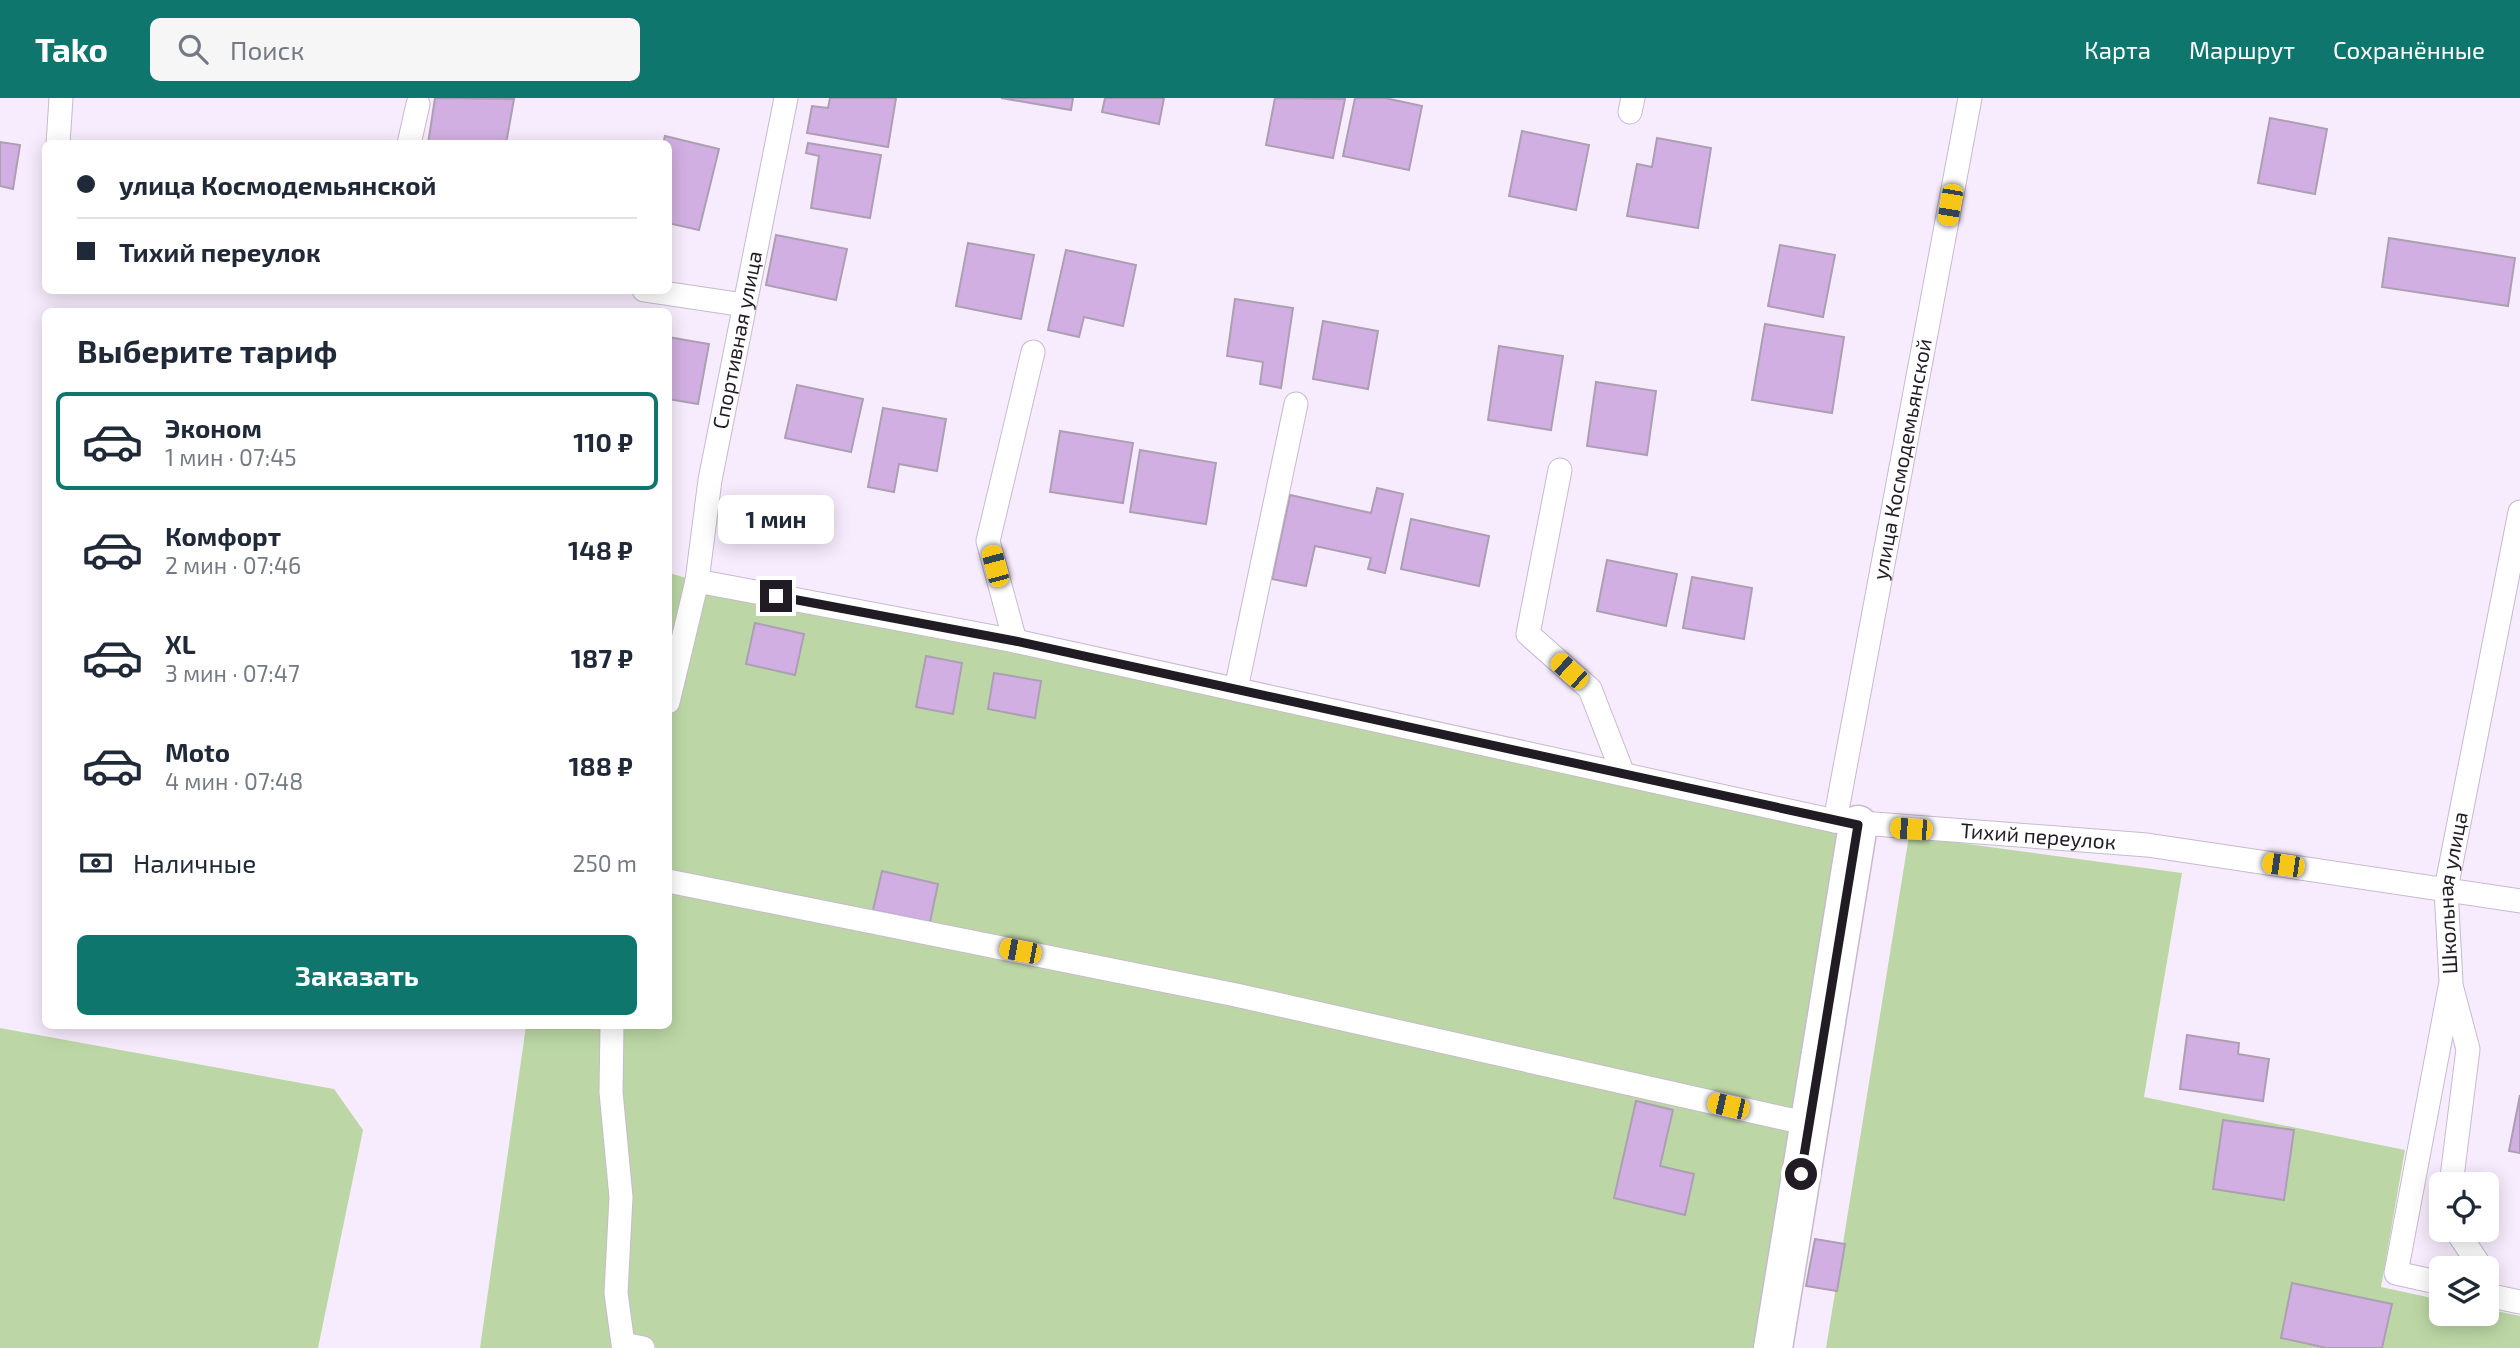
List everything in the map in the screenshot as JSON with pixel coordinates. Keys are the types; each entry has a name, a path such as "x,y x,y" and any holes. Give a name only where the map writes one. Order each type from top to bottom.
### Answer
{"street":[{"name":"улица Космодемьянской","path":"1773,1348 1810,1124 1846,823"}],"lane":[{"path":"58,140 61,98"},
{"name":"Спортивная улица","path":"672,685 697,582 710,481 786,98"},
{"name":"улица Космодемьянской","path":"1846,823 1970,98"},
{"path":"410,140 418,104"},
{"path":"671,294 744,305"},
{"path":"1015,641 988,541 1033,352"},
{"path":"1236,690 1296,404"},
{"path":"1560,470 1528,634 1590,689 1623,774"},
{"name":"Школьная улица","path":"2429,1280 2396,1272 2451,982 2446,889 2520,512"},
{"name":"Тихий переулок","path":"697,582 1015,641 1846,823 2147,845 2520,901"},
{"path":"672,882 1236,995 1810,1124"},
{"path":"2451,982 2468,1049 2453,1172"},
{"path":"612,1029 611,1092 621,1197 616,1293 623,1344 643,1348"}],"green space":[{"path":"672,574 1858,825 1773,1348 480,1348 526,1029 672,1029"},
{"path":"1909,836 2182,873 2144,1097 2405,1150 2381,1287 2429,1297 2429,1326 2499,1326 2499,1312 2520,1316 2520,1348 1826,1348"},
{"path":"0,1028 334,1089 363,1130 318,1348 0,1348"}],"building":[{"path":"435,98 514,99 507,140 429,140"},
{"path":"830,98 896,98 888,147 807,133 812,106 828,108"},
{"path":"1001,98 1073,98 1071,110"},
{"path":"1105,98 1164,98 1159,124 1102,112"},
{"path":"1275,98 1345,99 1333,158 1266,145"},
{"path":"1355,98 1385,98 1422,106 1409,170 1343,156"},
{"path":"2270,118 2327,129 2315,194 2258,183"},
{"path":"1522,131 1589,145 1576,210 1509,196"},
{"path":"665,136 719,149 699,230 672,224 672,140 664,140"},
{"path":"1657,138 1711,148 1698,228 1627,216 1637,164 1652,167"},
{"path":"0,142 20,145 13,189 0,186"},
{"path":"808,143 881,155 870,218 811,208 819,156 806,153"},
{"path":"776,235 847,249 836,300 766,285"},
{"path":"2389,238 2515,258 2508,306 2382,287"},
{"path":"968,243 1034,255 1021,319 956,306"},
{"path":"1780,245 1835,255 1823,317 1768,306"},
{"path":"1066,250 1136,265 1123,326 1084,317 1079,337 1048,330"},
{"path":"1235,299 1293,308 1281,388 1260,384 1263,362 1227,356"},
{"path":"1323,321 1378,331 1368,389 1313,379"},
{"path":"1765,324 1844,337 1832,413 1752,400"},
{"path":"672,338 709,344 698,404 672,400"},
{"path":"1499,346 1563,356 1551,430 1488,420"},
{"path":"1596,382 1656,391 1647,455 1587,446"},
{"path":"797,385 863,399 851,452 785,438"},
{"path":"883,408 946,419 937,471 899,464 894,492 868,487"},
{"path":"1060,431 1133,443 1123,503 1050,492"},
{"path":"1140,450 1216,463 1206,524 1130,512"},
{"path":"1377,488 1403,494 1385,573 1368,569 1371,558 1315,546 1306,586 1272,579 1290,495 1371,513"},
{"path":"1411,519 1489,536 1479,586 1401,569"},
{"path":"1607,560 1677,574 1666,626 1597,611"},
{"path":"1692,577 1752,588 1744,639 1683,628"},
{"path":"755,623 804,634 795,675 746,664"},
{"path":"926,656 962,663 953,714 916,707"},
{"path":"994,673 1041,681 1035,718 988,709"},
{"path":"882,871 938,884 930,922 873,910"},
{"path":"2187,1035 2239,1043 2238,1054 2269,1059 2263,1101 2180,1089"},
{"path":"2520,1095 2520,1153 2509,1151"},
{"path":"1636,1101 1673,1110 1660,1166 1694,1174 1685,1215 1614,1198"},
{"path":"2223,1120 2294,1130 2284,1200 2213,1189"},
{"path":"1815,1239 1845,1244 1837,1291 1806,1286"},
{"path":"2292,1283 2392,1304 2382,1348 2327,1348 2281,1338"}],"route":[{"path":"776,596 1015,641 1858,825 1801,1174"}]}
